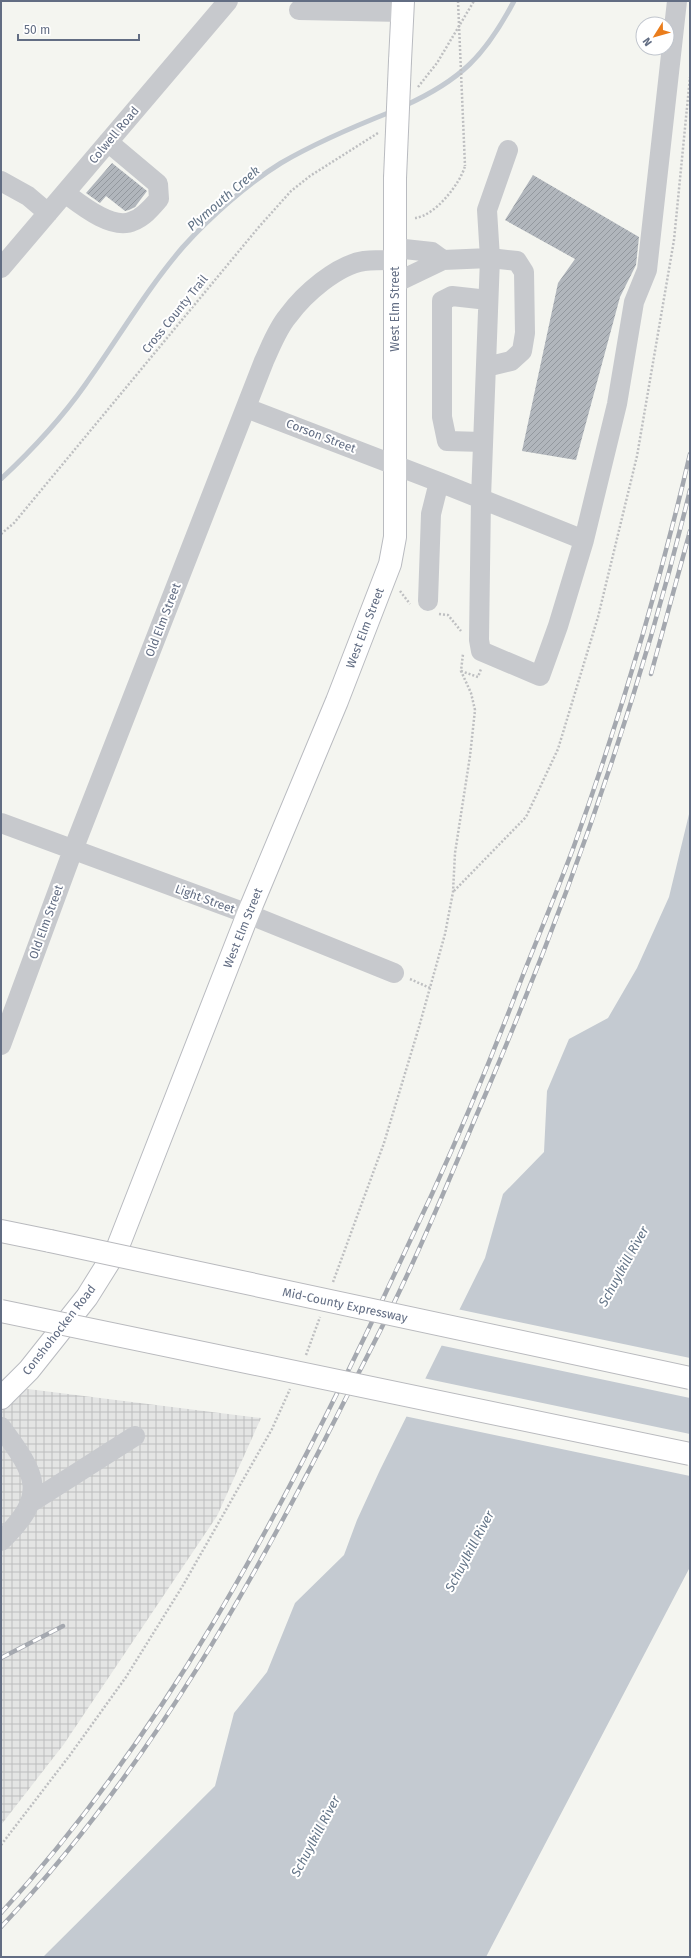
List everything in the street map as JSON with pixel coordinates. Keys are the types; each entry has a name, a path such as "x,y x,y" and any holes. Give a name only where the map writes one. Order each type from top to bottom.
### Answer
{"main road":[{"name":"West Elm Street","path":"130,1215 248,914 336,701 390,564 395,537 394,178 403,6"},
{"name":"Conshohocken Road","path":"1,1398 29,1370 87,1297 117,1248 130,1215"},
{"name":"Mid-County Expressway","path":"1,1231 690,1378"},
{"path":"1,1311 690,1454"}],"street":[{"name":"Colwell Road","path":"1,268 228,1"},
{"path":"674,16 677,1"},
{"path":"299,10 403,6"},
{"path":"508,150 487,210 490,258 481,498 479,640 481,651 540,676 558,626 584,540 617,404 634,302 647,270 667,56"},
{"path":"65,193 94,213 117,224 133,222 149,210 158,199 158,184 108,142"},
{"path":"1,181 28,196 48,213"},
{"name":"Old Elm Street","path":"1,1045 73,850 246,408 276,336 288,315 312,290 347,267 363,261 395,254 432,252 443,260"},
{"path":"395,283 443,260 490,258 517,262 524,272 525,333 522,351 511,361 486,367"},
{"path":"483,442 447,441 442,417 442,301 452,296 488,300"},
{"name":"Corson Street","path":"246,408 481,498 584,540"},
{"path":"428,601 431,514 439,482"},
{"name":"Light Street","path":"1,823 248,914 394,973"},
{"path":"1,1427 27,1464 32,1480 33,1494 30,1503 19,1522 1,1541"},
{"path":"30,1503 135,1436"}],"path":[{"path":"415,218 421,217 432,211 445,199 463,173 466,166 458,1"},
{"path":"437,63 474,1"},
{"path":"479,640 464,641 461,671 471,693 475,710 470,756 455,853 453,892 526,817 558,749 598,617 637,456 673,247 690,77"},
{"name":"Cross County Trail","path":"1,534 14,523 258,228 291,191 310,176 384,129"},
{"path":"456,624 460,629"},
{"path":"394,973 430,988"}],"shaded area":[{"path":"20,1388 261,1418 217,1516 64,1744 1,1825 1,1406"}],"water":[{"name":"Schuylkill River","path":"690,810 690,1567 486,1957 43,1957 215,1786 234,1713 267,1672 295,1603 344,1555 357,1520 380,1470 485,1258 503,1194 544,1152 547,1091 569,1039 608,1018 637,968 669,897"}],"pier":[{"path":"457,1309 690,1358 690,1398 439,1345"},
{"path":"423,1378 690,1434 690,1476 404,1416"}],"building":[{"path":"112,163 147,191 135,207 129,210 125,211 106,196 100,203 86,193"},
{"path":"533,175 639,237 636,265 620,297 576,460 522,451 558,283 575,259 505,220"}],"waterway":[{"name":"Plymouth Creek","path":"404,106 441,86 470,64 493,37 514,1"},
{"name":"Plymouth Creek","path":"1,479 34,446 66,410 97,368 144,297 170,263 183,247 217,213 242,191 281,163 308,148 393,111"}],"railway":[{"path":"1,1913 60,1845 114,1773 165,1699 213,1623 258,1545 300,1466 380,1305 468,1113 574,846 638,652 690,454"},
{"path":"1,1927 56,1866 106,1801 154,1735 198,1667 240,1597 280,1525 396,1298 434,1214 517,1020 574,871 649,644 690,490"},
{"path":"651,674 690,531"},
{"path":"1,1658 63,1626"}]}
